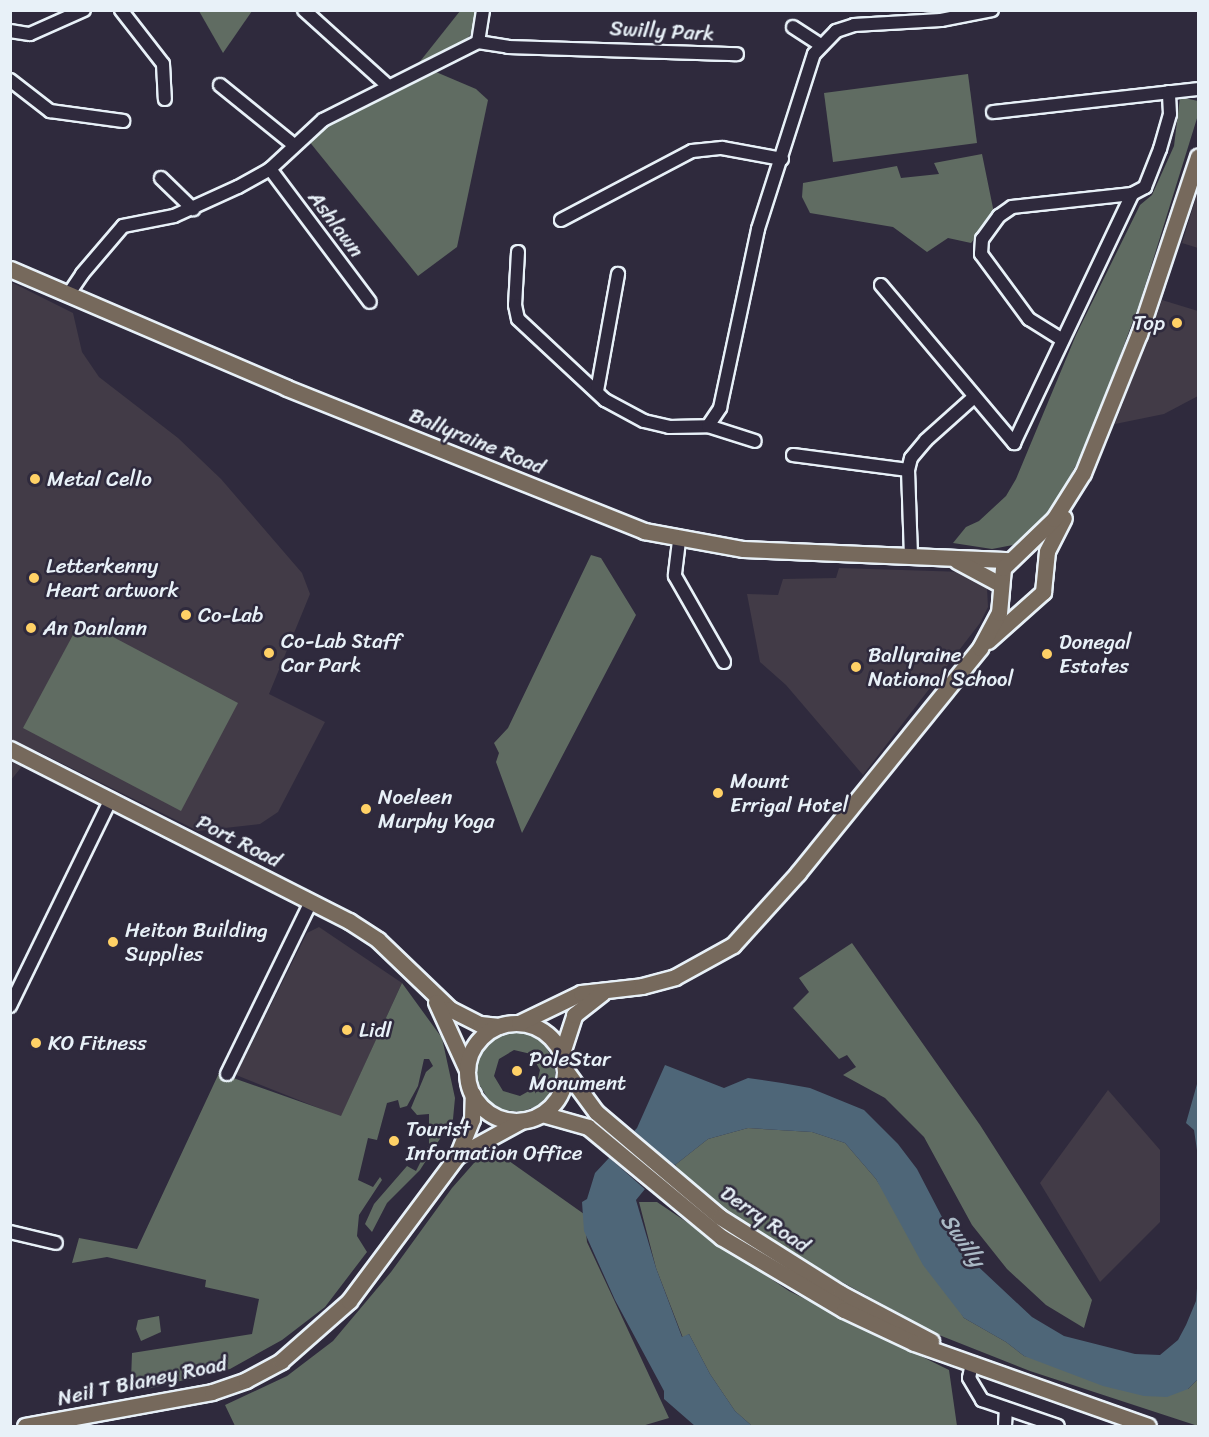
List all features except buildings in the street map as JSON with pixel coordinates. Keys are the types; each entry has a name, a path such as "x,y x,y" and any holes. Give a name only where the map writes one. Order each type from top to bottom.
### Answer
{"main road":[{"path":"432,994 468,1019 499,1026 519,1023 574,996 642,986 687,972 721,954 744,936 980,648 1034,600 1045,587 1044,571 1047,551 1068,511 1074,490 1139,334 1198,157"},
{"name":"Ballyraine Road","path":"10,269 68,296 602,515 680,541 744,549 1012,559"},
{"path":"980,648 999,613 1002,570 1054,519 1074,490"},
{"path":"950,558 1000,587 1014,602 1034,600"},
{"path":"1012,559 1031,558 1044,571"},
{"name":"Port Road","path":"10,749 311,902 378,940 432,994"},
{"path":"562,1053 574,1015 604,992"},
{"path":"432,994 467,1070 473,1094 491,1114 507,1120 525,1120 542,1114 559,1096 566,1071 562,1053 546,1032 519,1023"},
{"path":"467,1070 479,1040 499,1026"},
{"name":"Derry Road","path":"566,1071 614,1138 668,1195 740,1250 844,1310 902,1338 1148,1426"},
{"name":"Neil T Blaney Road","path":"25,1426 212,1392 246,1380 281,1360 318,1333 349,1301 457,1156 472,1119 473,1094"},
{"name":"Derry Road","path":"542,1114 578,1121 614,1138 679,1183 720,1216 799,1268 972,1363"},
{"name":"Neil T Blaney Road","path":"457,1156 525,1120"}],"street":[{"path":"10,31 30,34 84,10"},
{"path":"121,10 163,64 165,99"},
{"path":"304,10 388,86"},
{"path":"68,296 82,273 123,226 156,222 193,209 270,169 322,120 478,42 483,10"},
{"path":"708,426 720,408 758,229 782,159 804,81 821,45 836,31 854,25 941,20 992,10"},
{"path":"793,27 821,45"},
{"name":"Swilly Park","path":"478,42 508,47 536,45 736,54"},
{"path":"10,80 50,111 123,121"},
{"path":"220,85 294,145"},
{"path":"993,112 1198,89"},
{"path":"1062,340 1029,319 981,254 982,239 999,216 1012,207 1132,194 1145,187 1160,149 1170,114 1169,92"},
{"path":"561,220 692,152 722,148 782,159"},
{"name":"Ashlawn","path":"270,169 370,302"},
{"path":"161,178 193,209"},
{"path":"880,285 973,398 1014,443 1132,194"},
{"path":"518,252 515,305 518,319 623,412 644,421 669,427 708,426 755,441"},
{"path":"597,391 618,274"},
{"path":"911,556 908,470 917,449 973,398"},
{"path":"793,455 908,470"},
{"path":"680,541 675,576 724,662"},
{"path":"10,1006 111,799"},
{"path":"227,1074 311,902"},
{"path":"10,1232 56,1243"},
{"path":"972,1363 969,1378 974,1392 982,1400 1058,1426"},
{"path":"1005,1426 1006,1409"}],"shaded area":[{"path":"199,11 252,11 223,53"},
{"path":"460,11 478,11 478,24 471,34 462,45 414,69"},
{"path":"436,72 476,89 488,100 457,247 418,276 308,140 323,127"},
{"path":"968,74 977,143 833,162 824,93"},
{"path":"1180,97 1198,101 1198,115 1140,302 1088,442 1050,515 1013,545 992,549 953,543 966,527 979,521 1006,496 1016,479 1076,335 1140,205 1152,195 1174,146"},
{"path":"982,154 994,213 971,243 948,238 927,252 893,227 810,213 802,197 803,183 897,166 901,178 939,174 934,163"},
{"path":"1198,191 1198,248 1182,243"},
{"path":"11,282 73,313 82,352 99,377 178,438 221,479 302,573 310,594 269,694 325,722 278,812 260,824 198,831 35,750 11,780"},
{"path":"1162,300 1198,311 1198,396 1164,414 1115,424"},
{"path":"591,555 601,558 636,615 522,833 496,762 499,753 494,743 508,728"},
{"name":"Ballyraine National School","path":"839,568 965,572 987,588 988,607 980,623 863,775 786,685 760,662 747,594 778,595 783,579 836,578"},
{"path":"81,620 238,703 181,811 23,728"},
{"path":"319,927 402,983 341,1117 236,1075 307,933"},
{"path":"852,943 980,1125 1092,1300 1084,1328 1046,1305 1007,1269 972,1225 924,1137 885,1098 843,1075 856,1067 847,1055 839,1059 793,1008 809,992 799,978"},
{"path":"402,983 442,1038 455,1098 453,1119 420,1170 387,1203 372,1232 365,1224 374,1204 407,1166 416,1171 429,1145 429,1114 417,1115 411,1108 426,1072 433,1066 429,1059 424,1059 418,1086 407,1106 400,1108 398,1100 387,1103 377,1140 368,1138 358,1180 373,1187 380,1177 382,1180 359,1215 357,1236 367,1252 325,1307 282,1340 230,1369 143,1390 131,1380 132,1353 252,1334 259,1299 205,1287 206,1280 107,1257 72,1263 79,1238 137,1249 219,1073 341,1116"},
{"path":"512,1032 528,1034 543,1042 555,1063 555,1080 549,1095 537,1106 521,1112 504,1110 490,1102 477,1081 477,1064 484,1049 496,1038","holes":["514,1050 531,1054 540,1070 536,1087 520,1096 503,1091 494,1076 499,1059"]},
{"path":"1108,1090 1160,1150 1160,1222 1100,1282 1040,1183"},
{"path":"748,1128 812,1132 845,1143 876,1179 964,1318 1006,1342 1024,1356 1188,1389 1198,1379 1198,1426 1030,1371 939,1335 772,1244 693,1185 675,1165 708,1139"},
{"path":"495,1151 584,1214 587,1242 669,1418 642,1426 235,1426 225,1405 287,1376 333,1341 391,1272 452,1188 474,1163"},
{"path":"639,1202 657,1202 789,1291 949,1370 957,1426 752,1426 735,1411 710,1374 689,1334 683,1338 656,1268"},
{"path":"159,1316 161,1332 141,1341 136,1329 138,1320"}],"water":[{"path":"1198,1048 1198,1157 1194,1130 1186,1123 1197,1084"},
{"path":"665,1065 724,1088 748,1078 810,1088 864,1110 898,1144 917,1169 955,1242 969,1258 1032,1317 1064,1336 1135,1354 1160,1355 1178,1340 1186,1325 1196,1301 1198,1275 1198,1379 1188,1389 1167,1397 1144,1396 1103,1386 1024,1356 1006,1342 964,1318 923,1265 876,1179 845,1143 812,1132 748,1128 708,1139 675,1165 668,1161 636,1200 656,1268 682,1337 689,1334 710,1374 735,1411 752,1426 695,1426 664,1399 664,1391 615,1300 584,1231 582,1202 587,1199 595,1173 637,1128"}],"pier":[{"path":"632,1129 677,1168 669,1165 647,1191 606,1155"}],"place":[{"name":"Top","path":"1177,323"},
{"name":"Metal Cello","path":"35,479"},
{"name":"Letterkenny Heart artwork","path":"34,578"},
{"name":"Co-Lab","path":"186,615"},
{"name":"An Danlann","path":"31,628"},
{"name":"Co-Lab Staff Car Park","path":"269,653"},
{"name":"Donegal Estates","path":"1047,654"},
{"name":"Ballyraine National School","path":"856,667"},
{"name":"Mount Errigal Hotel","path":"718,793"},
{"name":"Noeleen Murphy Yoga","path":"366,809"},
{"name":"Heiton Building Supplies","path":"113,942"},
{"name":"Lidl","path":"347,1030"},
{"name":"KO Fitness","path":"36,1043"},
{"name":"PoleStar Monument","path":"517,1071"},
{"name":"Tourist Information Office","path":"394,1141"}],"water label":[{"name":"Swilly","path":"963,1240"}]}
